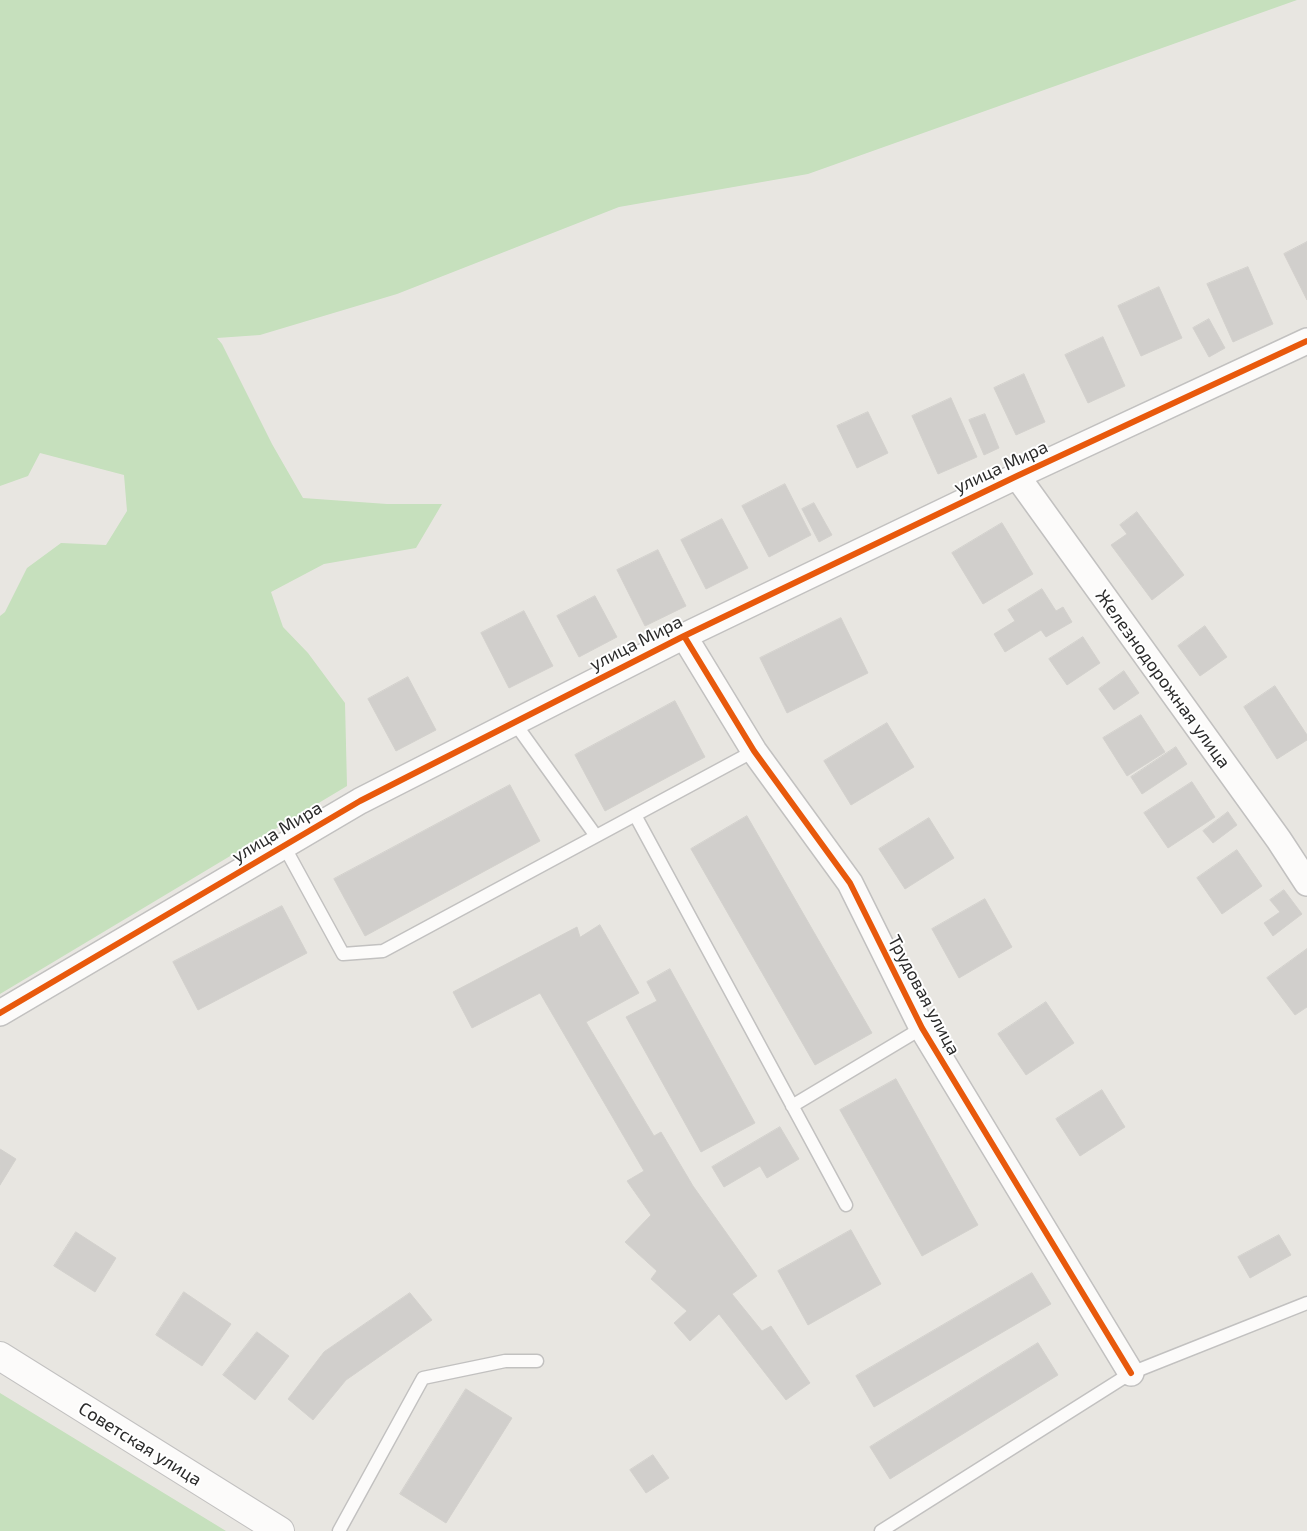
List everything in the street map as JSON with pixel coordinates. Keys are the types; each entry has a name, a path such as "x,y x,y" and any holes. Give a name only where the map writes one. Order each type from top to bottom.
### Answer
{"main road":[{"name":"Советская улица","path":"0,1356 280,1531"}],"street":[{"name":"улица Мира","path":"0,1013 360,801 684,636 1018,476 1307,341"},
{"name":"Железнодорожная улица","path":"1018,476 1279,840 1307,883"},
{"name":"Трудовая улица","path":"684,636 754,751 850,883 922,1028 1131,1373"}],"lane":[{"path":"514,722 596,836"},
{"path":"284,846 343,954 383,951 754,751"},
{"path":"635,815 846,1205"},
{"path":"792,1106 922,1028"},
{"path":"881,1531 1131,1373 1307,1302"},
{"path":"339,1531 423,1378 505,1361 537,1360"}],"green space":[{"path":"0,0 1297,0 808,174 619,207 397,294 260,335 217,338 222,344 272,444 303,498 387,504 442,504 416,548 324,564 271,592 283,627 308,653 345,703 347,786 0,994 0,616 5,612 27,568 61,543 106,545 127,511 124,475 40,453 28,476 0,486"},
{"path":"0,1393 226,1531 0,1531"}],"building":[{"path":"1307,242 1307,300 1284,254"},
{"path":"1248,267 1273,324 1233,342 1207,284"},
{"path":"1159,287 1182,338 1141,356 1118,306"},
{"path":"1209,319 1225,348 1209,357 1193,328"},
{"path":"1103,337 1125,386 1088,403 1065,355"},
{"path":"1024,374 1045,422 1016,435 994,388"},
{"path":"951,398 977,457 938,474 912,416"},
{"path":"868,412 888,453 857,468 837,426"},
{"path":"985,414 999,448 984,455 969,420"},
{"path":"785,484 811,535 769,557 742,506"},
{"path":"814,503 832,535 819,542 802,509"},
{"path":"1137,512 1184,575 1152,600 1111,545 1127,534 1120,525"},
{"path":"722,519 748,568 706,589 681,540"},
{"path":"1002,523 1033,574 983,604 952,553"},
{"path":"658,550 686,606 645,626 617,570"},
{"path":"1042,589 1056,611 1063,607 1072,622 1046,637 1041,630 1005,652 994,634 1015,621 1008,610"},
{"path":"595,596 617,637 579,657 557,616"},
{"path":"524,611 553,666 509,688 481,633"},
{"path":"841,618 868,673 787,713 760,658"},
{"path":"1205,626 1227,657 1200,676 1178,646"},
{"path":"1083,637 1100,663 1067,685 1049,659"},
{"path":"1124,671 1139,693 1114,710 1099,689"},
{"path":"408,677 436,730 396,751 368,699"},
{"path":"1275,686 1307,735 1307,740 1277,759 1244,707"},
{"path":"675,701 705,757 605,811 575,755"},
{"path":"1141,715 1165,752 1127,776 1103,738"},
{"path":"887,723 914,767 851,805 824,761"},
{"path":"1176,747 1187,764 1142,794 1131,777"},
{"path":"1192,782 1215,817 1168,848 1144,813"},
{"path":"510,785 540,841 365,936 334,879"},
{"path":"1228,812 1237,825 1213,843 1203,831"},
{"path":"747,816 872,1033 815,1065 691,849"},
{"path":"929,818 954,858 905,889 879,849"},
{"path":"1237,850 1262,886 1222,914 1197,878"},
{"path":"1284,890 1302,914 1273,936 1264,923 1280,912 1270,900"},
{"path":"985,899 1012,947 959,978 932,929"},
{"path":"282,906 307,953 198,1010 173,962"},
{"path":"600,925 639,993 586,1022 654,1136 661,1132 693,1186 757,1276 732,1294 762,1331 771,1326 810,1383 786,1400 719,1314 690,1341 674,1323 687,1311 651,1279 657,1271 625,1242 651,1215 627,1181 644,1171 540,993 472,1028 453,992 577,927 580,937"},
{"path":"1307,949 1307,1007 1295,1015 1267,978"},
{"path":"670,969 755,1123 701,1152 626,1017 657,1001 647,982"},
{"path":"1046,1002 1074,1043 1026,1075 998,1034"},
{"path":"896,1079 978,1225 922,1256 840,1110"},
{"path":"1102,1090 1125,1127 1080,1156 1056,1119"},
{"path":"780,1127 799,1159 767,1178 760,1166 724,1187 712,1167"},
{"path":"0,1149 16,1159 0,1185"},
{"path":"851,1230 881,1284 808,1325 778,1271"},
{"path":"76,1232 116,1258 95,1292 54,1266"},
{"path":"1279,1235 1291,1255 1250,1278 1238,1257"},
{"path":"1032,1273 1051,1304 874,1407 856,1376"},
{"path":"184,1292 231,1324 202,1366 156,1335"},
{"path":"410,1293 432,1320 346,1380 313,1420 288,1399 324,1352"},
{"path":"257,1332 289,1356 255,1400 223,1375"},
{"path":"1038,1343 1058,1375 890,1479 870,1447"},
{"path":"466,1389 512,1418 446,1523 400,1494"},
{"path":"653,1455 669,1478 646,1493 630,1470"}],"cycle path":[{"path":"0,1013 360,801 684,636 1017,476 1307,341"},
{"path":"684,636 754,751 850,883 922,1028 1131,1373"}]}
